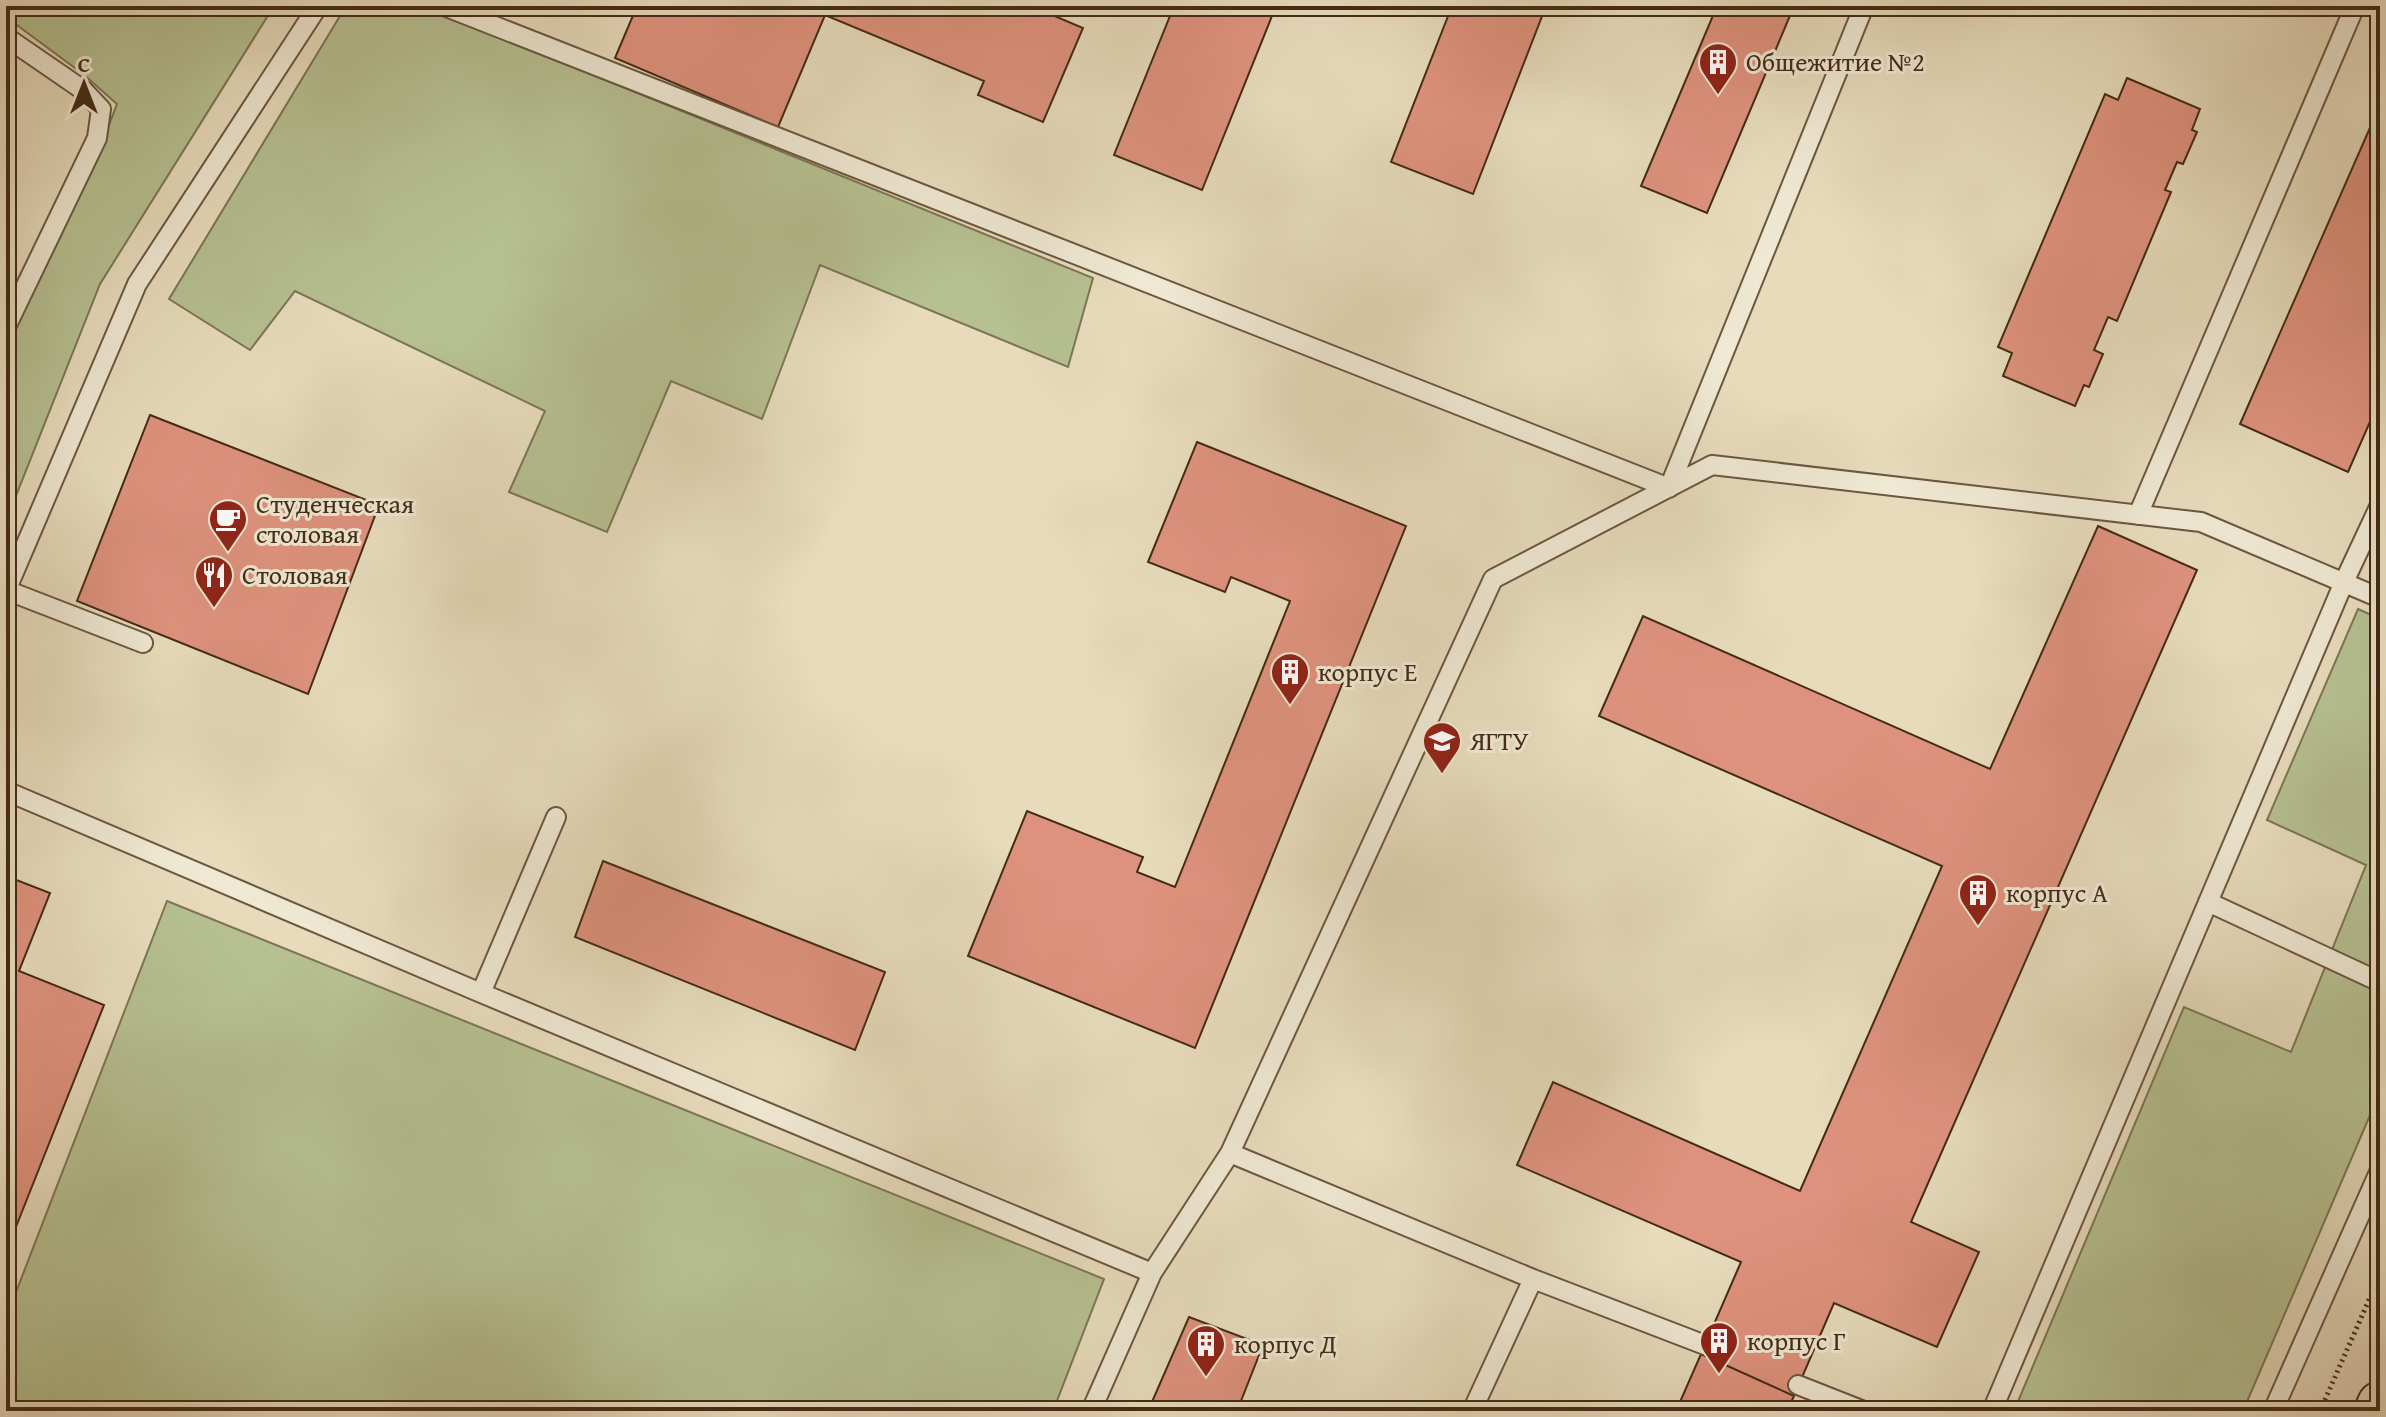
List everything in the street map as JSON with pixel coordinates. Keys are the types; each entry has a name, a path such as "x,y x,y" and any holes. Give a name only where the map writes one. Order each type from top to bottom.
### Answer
{"main road":[{"path":"2377,1411 2380,1404"}],"lane":[{"path":"143,643 6,591 137,284 318,6"},
{"path":"444,6 1669,488"},
{"path":"1669,488 1864,6"},
{"path":"2138,515 2355,6"},
{"path":"6,37 83,90 101,109 97,138 6,327"},
{"path":"1091,1411 1152,1273 1230,1153 1493,579 1712,465 2201,522 2380,598"},
{"path":"1992,1411 2344,582 2380,505"},
{"path":"6,791 1152,1273"},
{"path":"481,993 556,817"},
{"path":"2208,902 2380,982"},
{"path":"1230,1153 1533,1279 1705,1345"},
{"path":"2273,1411 2380,1170"},
{"path":"1472,1411 1533,1279"},
{"path":"1798,1385 1864,1411"}],"path":[{"path":"2320,1411 2380,1275"}],"green space":[{"path":"6,6 274,6 100,284 6,521 6,343 102,143 117,104 83,74 6,17"},
{"path":"346,6 423,6 1093,278 1068,367 820,265 762,419 671,381 607,532 509,492 545,411 295,291 250,350 169,299"},
{"path":"2358,609 2380,619 2380,1092 2243,1411 2014,1411 2184,1007 2291,1052 2366,865 2267,820"},
{"path":"167,901 1104,1279 1053,1411 6,1411 6,1318"}],"building":[{"path":"637,6 998,6 1008,10 1010,6 1031,6 1083,28 1043,122 978,95 984,81 825,15 778,127 615,58"},
{"path":"1174,6 1276,6 1202,190 1114,155"},
{"path":"1452,6 1546,6 1473,194 1391,162"},
{"name":"Общежитие №2","path":"1717,6 1794,6 1707,213 1641,186"},
{"path":"2127,78 2200,109 2192,130 2197,132 2183,164 2177,162 2165,190 2171,192 2117,321 2108,317 2094,350 2103,354 2089,387 2084,385 2075,406 2003,376 2012,353 1998,347 2105,94 2118,100"},
{"path":"2380,105 2380,399 2348,472 2240,424"},
{"name":"Студенческая столовая","path":"150,415 379,505 308,694 77,601"},
{"name":"корпус Е","path":"1197,442 1406,526 1195,1048 968,956 1027,811 1143,857 1137,872 1175,887 1290,601 1231,577 1225,592 1148,562"},
{"name":"корпус А","path":"2098,526 2197,570 1911,1222 1979,1252 1937,1347 1834,1303 1794,1396 1701,1354 1741,1262 1517,1165 1553,1082 1800,1191 1942,866 1599,716 1643,616 1990,769"},
{"path":"603,861 885,972 855,1050 575,937"},
{"path":"6,876 50,893 19,971 104,1005 6,1252"},
{"name":"корпус Д","path":"1189,1317 1263,1345 1237,1411 1148,1411"},
{"name":"корпус Г","path":"1701,1354 1794,1396 1787,1411 1676,1411"}],"place":[{"name":"Общежитие №2","path":"1718,96"},
{"name":"Студенческая столовая","path":"228,553"},
{"name":"Столовая","path":"214,609"},
{"name":"корпус Е","path":"1290,706"},
{"name":"ЯГТУ","path":"1442,775"},
{"name":"корпус А","path":"1978,927"},
{"name":"корпус Г","path":"1719,1375"},
{"name":"корпус Д","path":"1206,1378"}]}
